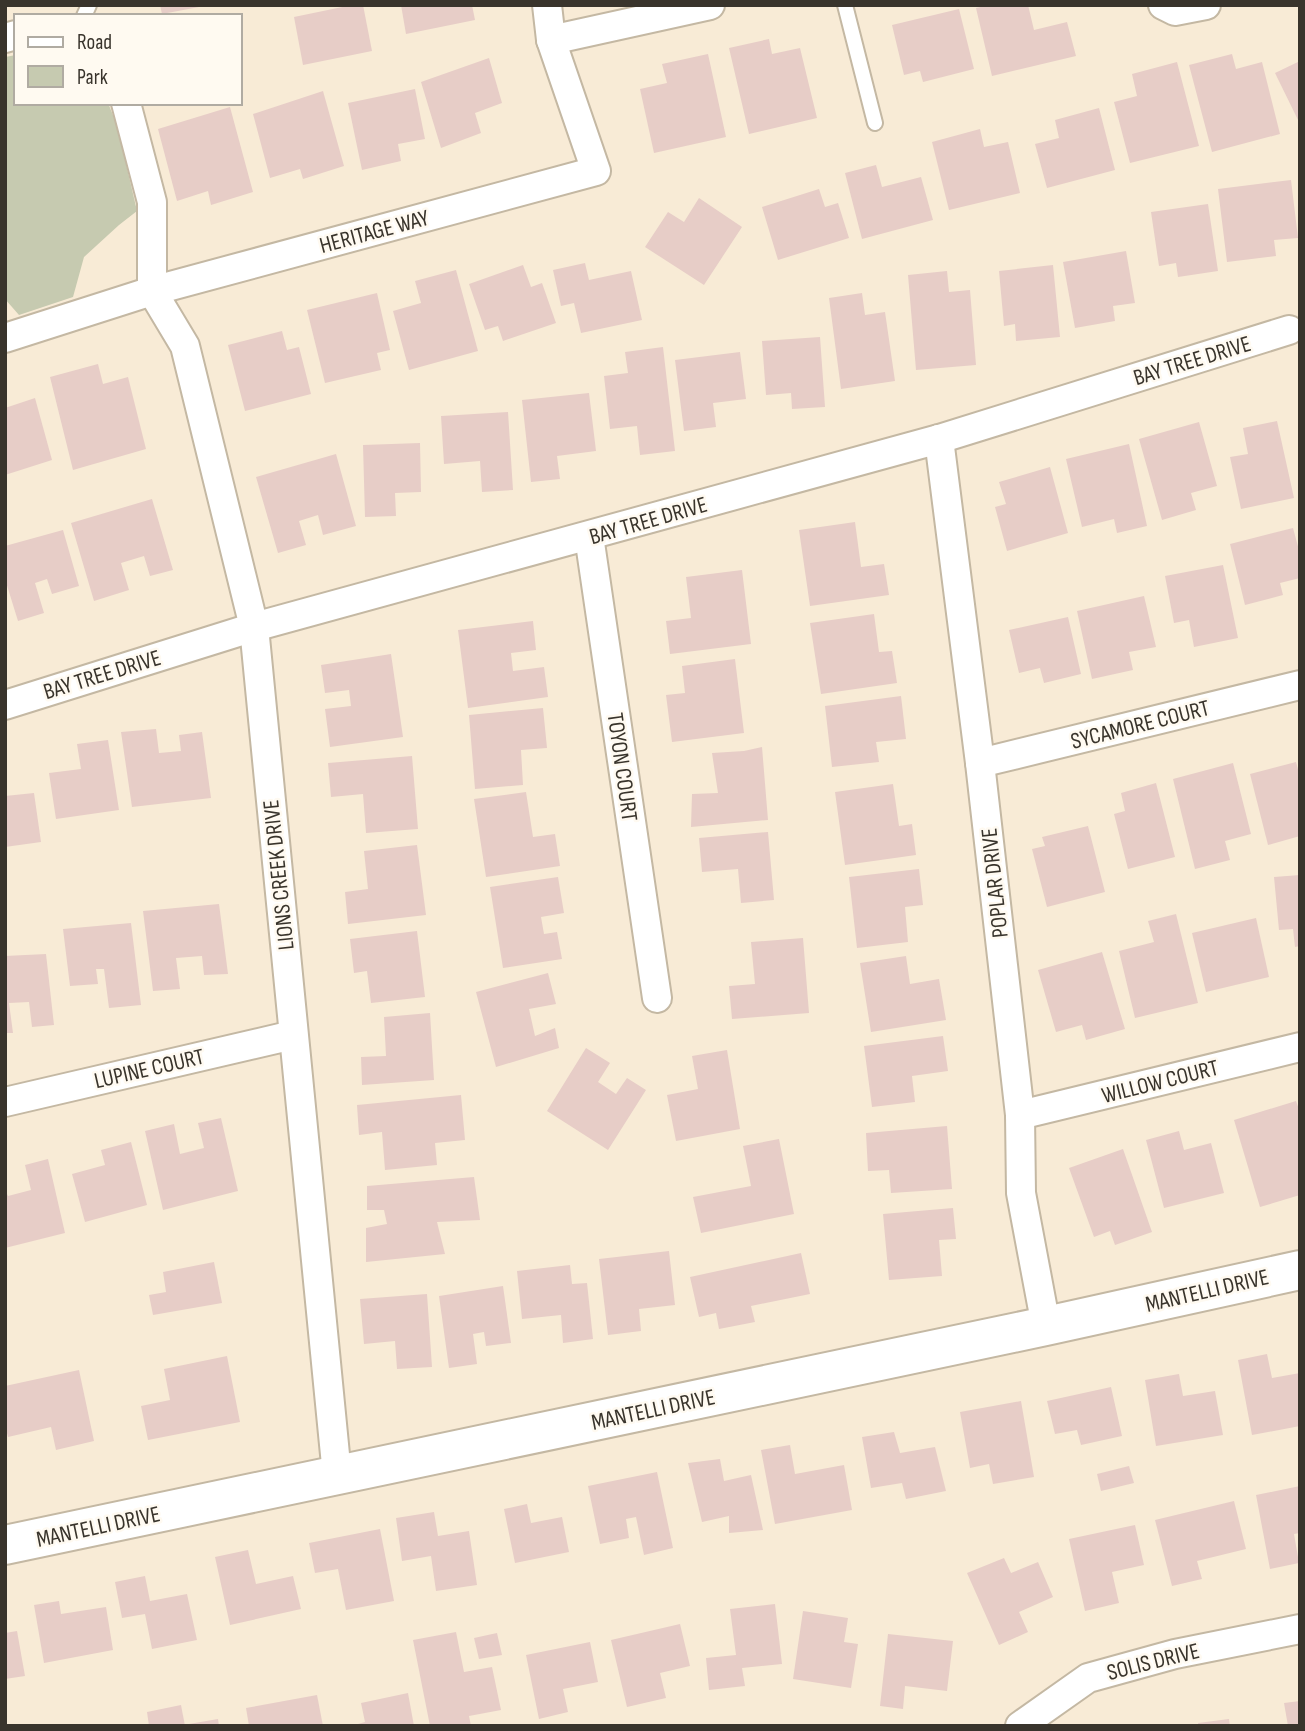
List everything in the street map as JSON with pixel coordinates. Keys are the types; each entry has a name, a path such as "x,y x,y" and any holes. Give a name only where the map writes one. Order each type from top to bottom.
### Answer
{"street":[{"path":"547,5 551,40 710,5"},
{"path":"1163,5 1175,11 1206,5"},
{"name":"HERITAGE WAY","path":"7,334 152,291 596,171 551,40"},
{"path":"127,105 152,202 152,291"},
{"name":"LIONS CREEK DRIVE","path":"152,291 185,346 254,626 337,1475"},
{"name":"BAY TREE DRIVE","path":"5,705 254,626 939,439 1289,330"},
{"name":"POPLAR DRIVE","path":"939,439 981,763 1020,1115 1021,1193 1046,1326"},
{"name":"TOYON COURT","path":"589,536 657,998"},
{"name":"SYCAMORE COURT","path":"981,763 1300,685"},
{"name":"LUPINE COURT","path":"5,1102 293,1035"},
{"name":"WILLOW COURT","path":"1020,1115 1300,1047"},
{"name":"MANTELLI DRIVE","path":"5,1545 1300,1270"},
{"name":"SOLIS DRIVE","path":"1020,1726 1088,1678 1175,1654 1300,1629"}],"lane":[{"path":"845,5 875,123"}],"green space":[{"path":"14,55 14,105 109,105 117,125 137,211 84,257 73,297 19,315 5,299 5,57"}],"building":[{"path":"160,5 199,5 199,7 162,14"},
{"path":"363,5 372,51 303,65 294,17"},
{"path":"401,5 472,5 475,20 406,34"},
{"path":"990,5 1028,5 1034,30 1067,22 1076,56 992,76 976,8"},
{"path":"959,9 974,69 923,82 920,71 904,75 892,25"},
{"path":"769,39 772,54 800,48 817,118 749,134 729,48"},
{"path":"708,54 726,137 654,153 640,89 667,83 662,64"},
{"path":"1232,54 1236,69 1262,62 1280,134 1212,152 1189,65"},
{"path":"489,58 502,103 475,113 481,133 441,148 421,82"},
{"path":"1300,61 1300,124 1275,73"},
{"path":"1177,62 1199,146 1130,163 1114,102 1137,96 1132,74"},
{"path":"415,89 425,139 398,144 401,161 362,170 348,103"},
{"path":"323,91 344,166 303,179 300,169 270,178 253,114"},
{"path":"230,107 253,192 211,205 208,191 177,201 158,129"},
{"path":"1099,108 1115,170 1047,188 1035,144 1059,138 1055,120"},
{"path":"980,129 984,147 1008,142 1020,193 949,210 932,142"},
{"path":"876,165 882,187 921,177 933,220 862,239 845,173"},
{"path":"1291,180 1298,238 1274,240 1276,256 1227,262 1218,189"},
{"path":"819,189 825,207 838,203 849,238 778,260 762,207"},
{"path":"699,198 742,227 704,285 645,247 668,212 684,222"},
{"path":"1208,204 1218,271 1178,277 1176,263 1159,266 1151,212"},
{"path":"1126,251 1135,303 1113,306 1115,321 1075,328 1063,262"},
{"path":"585,263 589,280 631,271 642,320 581,333 574,303 561,306 553,270"},
{"path":"523,265 531,287 542,283 556,323 503,341 498,326 485,330 469,284"},
{"path":"1053,265 1060,337 1016,341 1015,324 1004,326 999,271"},
{"path":"456,270 478,351 409,370 393,311 421,303 415,281"},
{"path":"947,271 949,292 970,290 976,365 916,370 908,275"},
{"path":"377,293 390,350 377,353 381,370 325,383 307,310"},
{"path":"862,293 865,315 885,312 895,381 841,389 829,298"},
{"path":"282,331 287,350 299,347 311,394 245,411 228,345"},
{"path":"820,337 825,407 792,409 791,393 766,395 762,341"},
{"path":"663,347 675,451 640,455 637,426 610,429 604,376 628,373 625,352"},
{"path":"740,352 746,399 713,403 716,427 684,431 675,360"},
{"path":"98,364 103,384 128,377 146,449 73,470 50,377"},
{"path":"589,393 596,451 557,456 560,479 531,482 522,400"},
{"path":"35,398 52,460 5,475 5,408"},
{"path":"508,412 513,490 482,492 480,461 444,464 441,416"},
{"path":"1277,421 1294,498 1241,509 1230,457 1248,454 1243,428"},
{"path":"1199,422 1217,486 1191,493 1196,510 1162,520 1139,439"},
{"path":"420,443 421,492 395,493 396,516 365,517 363,445"},
{"path":"1129,444 1147,526 1117,533 1114,519 1082,527 1066,459"},
{"path":"336,454 356,526 323,535 318,515 299,521 306,545 278,553 256,477"},
{"path":"1050,467 1068,533 1007,551 995,507 1006,504 999,482"},
{"path":"152,499 173,570 150,576 144,556 121,563 129,590 94,601 71,523"},
{"path":"855,522 861,567 884,564 889,595 810,606 799,530"},
{"path":"1293,528 1300,554 1300,578 1280,583 1283,595 1245,605 1230,544"},
{"path":"63,530 79,586 52,594 47,579 35,583 44,613 18,621 5,579 5,546"},
{"path":"1223,565 1238,638 1194,647 1189,620 1174,623 1165,576"},
{"path":"742,570 751,644 670,654 666,621 691,618 686,577"},
{"path":"1144,596 1156,647 1129,652 1133,670 1092,679 1077,611"},
{"path":"874,614 879,652 892,651 897,683 821,694 810,623"},
{"path":"1068,617 1081,674 1044,683 1040,668 1019,673 1009,630"},
{"path":"533,621 536,650 511,653 513,671 544,667 548,697 468,708 458,630"},
{"path":"391,654 403,737 330,747 325,709 351,706 349,690 325,693 321,665"},
{"path":"735,659 744,733 672,742 666,695 685,693 682,666"},
{"path":"901,696 906,739 876,742 879,762 832,767 825,706"},
{"path":"543,708 547,748 521,750 523,785 475,789 469,715"},
{"path":"156,729 159,753 181,751 179,735 202,732 211,798 132,807 121,732"},
{"path":"108,740 119,810 56,819 49,773 81,769 77,744"},
{"path":"762,747 768,820 691,827 692,794 718,793 712,753"},
{"path":"412,756 418,829 366,833 363,794 331,797 328,763"},
{"path":"1296,762 1300,777 1300,836 1268,845 1250,774"},
{"path":"1233,763 1251,834 1225,841 1230,860 1195,869 1173,779"},
{"path":"1156,783 1175,857 1128,869 1114,814 1125,811 1121,793"},
{"path":"893,784 899,826 912,824 916,855 845,865 835,792"},
{"path":"526,792 533,837 555,834 560,866 486,877 474,799"},
{"path":"34,793 41,842 5,847 5,796"},
{"path":"1088,826 1105,892 1047,907 1032,849 1045,846 1042,837"},
{"path":"768,832 774,900 741,903 738,869 702,872 699,838"},
{"path":"417,845 426,915 348,924 345,892 368,889 364,851"},
{"path":"919,869 923,905 905,907 908,942 857,948 849,877"},
{"path":"1300,875 1300,946 1295,947 1293,929 1279,930 1274,877"},
{"path":"558,877 564,913 541,917 544,934 557,932 562,959 503,968 490,887"},
{"path":"219,904 228,974 204,975 202,956 176,958 180,989 153,991 143,911"},
{"path":"1176,914 1198,1003 1135,1018 1119,951 1154,942 1148,921"},
{"path":"1256,918 1269,977 1206,992 1192,933"},
{"path":"131,923 141,1005 109,1008 104,969 96,969 98,984 70,986 63,929"},
{"path":"417,931 425,997 371,1003 367,971 354,973 350,939"},
{"path":"803,938 809,1013 732,1019 729,986 755,984 751,942"},
{"path":"1102,952 1125,1029 1086,1040 1082,1025 1056,1032 1038,970"},
{"path":"46,954 54,1025 32,1027 29,1002 9,1003 13,1033 5,1033 5,956"},
{"path":"906,956 910,984 939,979 946,1020 871,1032 860,963"},
{"path":"548,973 556,1004 529,1009 535,1036 555,1028 559,1048 496,1067 476,992"},
{"path":"430,1013 434,1080 362,1085 361,1057 386,1056 384,1017"},
{"path":"943,1036 948,1071 912,1076 915,1102 872,1107 864,1046"},
{"path":"586,1048 610,1063 598,1082 616,1094 627,1078 646,1090 608,1150 547,1111"},
{"path":"727,1050 740,1129 676,1141 667,1095 698,1089 692,1056"},
{"path":"461,1095 465,1140 435,1143 437,1165 385,1170 382,1132 359,1135 357,1105"},
{"path":"1296,1101 1300,1112 1300,1195 1260,1207 1234,1120"},
{"path":"221,1118 238,1191 163,1210 145,1131 174,1124 180,1154 204,1148 198,1123"},
{"path":"947,1126 952,1189 891,1193 889,1170 868,1171 866,1133"},
{"path":"1179,1131 1184,1150 1211,1143 1224,1193 1164,1208 1146,1140"},
{"path":"779,1139 794,1214 701,1233 693,1197 751,1186 743,1146"},
{"path":"131,1142 147,1205 85,1222 72,1174 105,1165 101,1150"},
{"path":"1123,1149 1152,1232 1115,1245 1110,1231 1094,1237 1069,1168"},
{"path":"48,1159 65,1233 5,1248 5,1190 8,1196 31,1190 25,1165"},
{"path":"474,1177 480,1220 437,1222 445,1254 366,1262 366,1228 387,1224 384,1210 367,1210 367,1186"},
{"path":"953,1208 956,1239 939,1240 942,1276 889,1280 883,1214"},
{"path":"669,1251 675,1305 639,1309 641,1331 608,1335 599,1259"},
{"path":"801,1253 810,1294 751,1306 755,1322 719,1329 716,1313 699,1317 690,1277"},
{"path":"214,1262 222,1303 153,1315 149,1295 166,1292 163,1272"},
{"path":"570,1265 572,1284 587,1283 593,1339 563,1343 561,1315 522,1319 517,1271"},
{"path":"503,1286 511,1343 486,1346 484,1332 473,1334 477,1364 449,1368 439,1296"},
{"path":"427,1294 432,1367 397,1369 395,1341 364,1344 360,1299"},
{"path":"1267,1354 1272,1378 1300,1373 1300,1426 1252,1435 1238,1360"},
{"path":"227,1356 240,1422 148,1440 141,1406 170,1400 164,1369"},
{"path":"79,1370 94,1441 56,1450 51,1427 8,1437 5,1425 5,1386"},
{"path":"1179,1374 1183,1396 1215,1391 1223,1435 1156,1446 1145,1380"},
{"path":"1111,1387 1122,1436 1081,1445 1077,1430 1055,1434 1047,1401"},
{"path":"1021,1401 1034,1477 993,1484 989,1464 970,1468 960,1412"},
{"path":"894,1432 900,1453 935,1447 946,1491 906,1499 902,1483 871,1488 862,1437"},
{"path":"790,1445 795,1474 844,1465 852,1510 775,1524 761,1450"},
{"path":"720,1459 724,1481 751,1475 763,1530 729,1533 729,1516 702,1522 688,1463"},
{"path":"1129,1466 1134,1483 1101,1491 1097,1474"},
{"path":"657,1472 673,1548 644,1555 636,1517 626,1519 629,1538 600,1544 588,1486"},
{"path":"1300,1486 1300,1533 1294,1534 1299,1563 1270,1569 1256,1495"},
{"path":"1234,1501 1246,1549 1197,1561 1202,1579 1172,1586 1155,1520"},
{"path":"527,1504 531,1523 562,1517 569,1552 515,1563 504,1509"},
{"path":"434,1512 438,1536 469,1531 477,1585 436,1591 431,1556 402,1561 396,1518"},
{"path":"1135,1525 1144,1565 1112,1572 1119,1603 1085,1611 1069,1539"},
{"path":"380,1529 394,1601 346,1610 338,1569 315,1573 309,1543"},
{"path":"248,1550 256,1584 293,1576 301,1609 230,1625 215,1557"},
{"path":"1004,1558 1011,1573 1038,1562 1053,1597 1019,1612 1028,1632 999,1645 967,1573"},
{"path":"145,1576 150,1601 187,1594 197,1640 152,1649 145,1614 122,1618 115,1582"},
{"path":"59,1601 61,1614 106,1607 113,1650 44,1663 34,1605"},
{"path":"775,1604 782,1664 742,1668 745,1686 709,1690 706,1658 736,1655 730,1609"},
{"path":"803,1611 848,1618 844,1642 858,1644 851,1688 793,1679"},
{"path":"680,1624 690,1666 660,1673 666,1698 627,1707 611,1640"},
{"path":"17,1631 25,1676 5,1679 5,1633"},
{"path":"456,1632 464,1672 492,1667 501,1710 469,1716 471,1726 430,1726 413,1640"},
{"path":"497,1633 502,1655 479,1659 474,1638"},
{"path":"888,1634 953,1641 947,1691 905,1686 903,1709 880,1706"},
{"path":"590,1642 598,1682 563,1689 568,1712 539,1719 526,1655"},
{"path":"408,1693 414,1726 351,1726 365,1722 361,1703"},
{"path":"317,1695 323,1726 249,1726 246,1708"},
{"path":"1300,1701 1300,1726 1288,1726 1284,1703"},
{"path":"181,1705 185,1726 149,1726 147,1712"},
{"path":"218,1719 219,1726 189,1726 189,1724"},
{"path":"1229,1719 1230,1726 1199,1726 1198,1723"}]}
